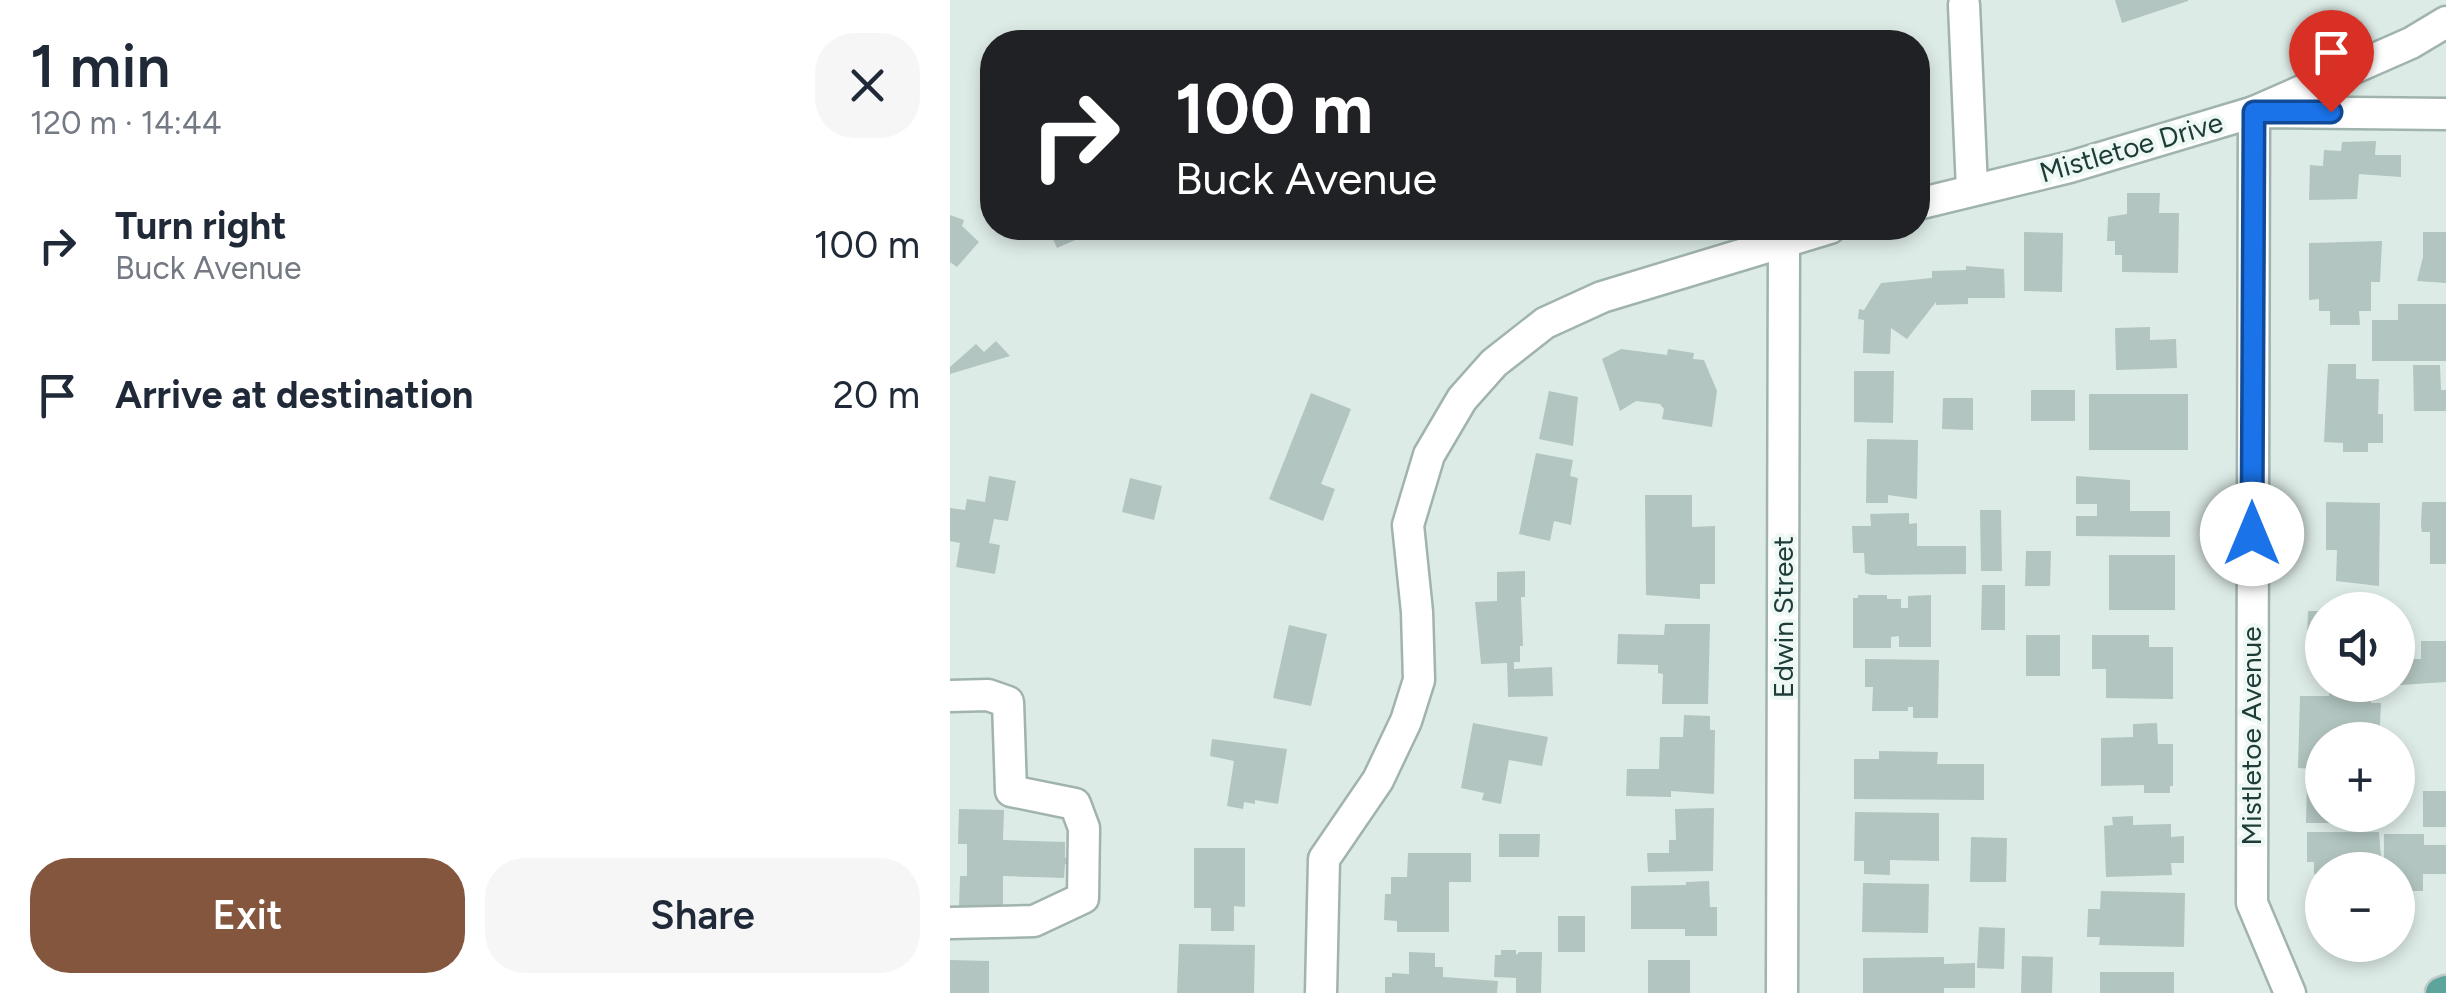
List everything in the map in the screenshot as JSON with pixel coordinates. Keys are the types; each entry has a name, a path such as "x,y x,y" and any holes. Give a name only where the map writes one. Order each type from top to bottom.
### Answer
{"street":[{"path":"1964,5 1972,189"},
{"name":"Mistletoe Drive","path":"1930,201 2070,167 2254,112 2411,43 2446,22"},
{"path":"2254,112 2446,114"},
{"name":"Mistletoe Avenue","path":"2254,112 2252,903 2290,993"},
{"path":"1320,993 1324,859 1378,780 1406,721 1419,680 1408,525 1429,455 1462,399 1494,363 1545,323 1602,297 1784,240"},
{"name":"Edwin Street","path":"1782,993 1784,240"},
{"path":"950,696 988,695 1008,702 1011,791 1074,804 1084,828 1083,898 1034,921 950,923"}],"building":[{"path":"2115,0 2188,0 2188,1 2122,23"},
{"path":"2376,141 2375,155 2401,155 2401,177 2359,174 2357,199 2309,200 2310,165 2323,166 2324,150 2341,151 2342,142"},
{"path":"2127,193 2160,193 2159,213 2179,213 2178,273 2122,272 2122,255 2115,255 2115,241 2107,241 2108,217 2127,214"},
{"path":"950,215 964,220 962,226 979,242 957,267 950,262"},
{"path":"2024,232 2063,233 2062,292 2024,291"},
{"path":"2423,232 2446,232 2446,283 2417,281 2423,257"},
{"path":"1053,240 1075,240 1057,248"},
{"path":"2382,241 2380,282 2371,282 2371,311 2359,311 2360,325 2330,325 2330,311 2319,311 2319,299 2309,300 2309,243"},
{"path":"1966,266 2004,269 2005,298 1968,298 1968,304 1936,302 1907,339 1891,328 1890,354 1863,353 1864,320 1858,319 1859,309 1864,310 1881,283 1932,278 1932,271 1966,270"},
{"path":"2398,304 2446,304 2446,361 2372,361 2372,320 2398,320"},
{"path":"2150,327 2150,340 2176,339 2177,368 2116,370 2115,328"},
{"path":"996,341 1010,356 950,374 950,367 976,344 984,352"},
{"path":"1621,349 1667,355 1668,349 1694,353 1693,359 1704,360 1717,391 1712,427 1662,419 1664,409 1660,404 1636,401 1620,411 1602,359"},
{"path":"2328,364 2356,364 2356,379 2379,379 2378,414 2383,414 2383,443 2368,443 2368,452 2343,452 2343,443 2324,442"},
{"path":"2413,365 2440,365 2446,411 2414,411"},
{"path":"1854,371 1894,371 1893,423 1854,422"},
{"path":"2031,390 2075,390 2075,421 2031,421"},
{"path":"1549,391 1578,397 1573,446 1539,439"},
{"path":"1311,393 1351,409 1321,484 1335,489 1323,521 1269,499"},
{"path":"2089,394 2188,394 2188,450 2089,450"},
{"path":"1943,398 1973,398 1973,430 1942,429"},
{"path":"1867,439 1918,440 1917,499 1888,495 1888,503 1866,503"},
{"path":"1536,453 1573,460 1570,476 1578,478 1571,525 1554,521 1550,541 1519,534"},
{"path":"989,476 1016,481 1008,521 994,519 989,543 1000,545 995,574 956,567 960,543 950,541 950,508 965,510 967,499 985,502"},
{"path":"2076,476 2130,480 2130,511 2170,511 2170,537 2076,536 2076,516 2097,516 2097,504 2076,504"},
{"path":"1130,478 1162,486 1154,520 1122,512"},
{"path":"1645,495 1692,495 1692,527 1715,526 1715,584 1700,584 1700,599 1646,595"},
{"path":"2326,502 2380,503 2379,586 2336,581 2337,550 2326,550"},
{"path":"2422,502 2446,502 2446,564 2430,564 2430,532 2422,532"},
{"path":"1980,510 2001,510 2002,571 1981,571"},
{"path":"1909,513 1909,524 1917,523 1917,546 1966,546 1966,574 1865,573 1864,553 1853,553 1852,526 1871,526 1870,514"},
{"path":"2026,551 2051,551 2050,586 2025,586"},
{"path":"2109,555 2175,555 2175,610 2109,610"},
{"path":"1525,571 1525,597 1521,597 1523,646 1520,662 1514,662 1514,669 1552,667 1553,696 1508,697 1507,663 1481,664 1475,602 1497,601 1497,572"},
{"path":"1982,585 2005,585 2005,630 1981,630"},
{"path":"1887,595 1887,599 1901,599 1901,608 1908,608 1908,596 1931,595 1931,647 1899,647 1899,636 1891,637 1891,648 1853,648 1853,598"},
{"path":"1665,624 1710,624 1708,704 1662,704 1663,674 1658,673 1658,665 1617,664 1618,634 1664,635"},
{"path":"1289,625 1327,634 1311,706 1273,698"},
{"path":"2026,635 2060,635 2060,676 2026,676"},
{"path":"2092,635 2149,635 2149,647 2173,647 2173,699 2106,698 2106,669 2092,669"},
{"path":"2421,641 2446,641 2446,682 2415,684 2415,659 2421,659"},
{"path":"1865,659 1939,660 1938,718 1913,718 1913,707 1908,707 1908,711 1872,711 1873,687 1865,687"},
{"path":"2300,696 2305,696 2305,702 2381,703 2380,722 2305,722 2305,768 2298,768"},
{"path":"1684,715 1710,716 1710,730 1715,730 1714,794 1671,791 1671,797 1626,796 1627,769 1659,769 1660,737 1683,737"},
{"path":"1473,723 1548,737 1542,766 1509,760 1501,804 1482,800 1484,793 1461,788"},
{"path":"2157,723 2158,744 2173,744 2170,793 2144,793 2144,785 2101,786 2101,738 2133,737 2133,724"},
{"path":"1212,739 1287,749 1278,804 1255,800 1255,804 1244,802 1243,809 1227,806 1234,761 1210,756"},
{"path":"1879,751 1938,752 1937,764 1984,764 1984,800 1854,799 1854,759 1879,759"},
{"path":"2423,791 2446,791 2446,827 2423,827"},
{"path":"1714,808 1713,871 1648,872 1647,853 1669,853 1669,840 1676,840 1675,809"},
{"path":"959,809 1004,810 1003,840 1065,842 1069,864 1065,864 1064,878 1003,876 1003,908 959,907 960,876 967,876 967,844 958,844"},
{"path":"1855,812 1939,813 1939,861 1890,860 1890,875 1864,874 1864,861 1854,861"},
{"path":"2133,816 2133,825 2171,824 2171,837 2184,836 2184,863 2171,863 2172,875 2106,877 2104,826 2113,825 2112,817"},
{"path":"2307,832 2379,832 2381,852 2307,852"},
{"path":"1499,834 1540,834 1539,857 1499,857"},
{"path":"2384,834 2424,834 2424,845 2446,845 2446,874 2423,874 2423,891 2415,891 2415,852 2384,852"},
{"path":"1971,837 2007,838 2006,882 1970,882"},
{"path":"1194,848 1245,848 1245,907 1234,906 1234,931 1211,931 1211,908 1194,908"},
{"path":"1408,853 1471,853 1471,882 1449,882 1449,932 1397,932 1397,921 1384,920 1385,894 1391,894 1391,877 1407,877"},
{"path":"1709,881 1710,907 1717,907 1717,936 1685,936 1685,929 1631,929 1631,886"},
{"path":"1863,883 1929,884 1928,933 1862,932"},
{"path":"2101,891 2185,893 2184,947 2099,945 2100,937 2087,937 2088,909 2100,909"},
{"path":"1558,916 1585,916 1585,952 1558,952"},
{"path":"1979,927 2005,928 2004,969 1977,968"},
{"path":"1179,944 1255,945 1254,993 1177,993"},
{"path":"1501,950 1516,950 1516,955 1542,952 1541,993 1516,993 1516,978 1494,977 1495,955 1501,955"},
{"path":"1409,952 1435,953 1435,967 1443,967 1443,977 1498,981 1497,993 1385,993 1385,977 1392,977 1392,973 1409,974"},
{"path":"2022,956 2053,957 2052,993 2021,993"},
{"path":"1944,957 1944,964 1975,963 1975,988 1944,988 1944,993 1863,993 1863,958"},
{"path":"950,960 989,961 989,993 950,993"},
{"path":"1648,960 1690,960 1690,993 1648,993"},
{"path":"2100,972 2174,972 2174,993 2100,993"}],"route":[{"path":"2252,534 2254,112 2331,112"}]}
